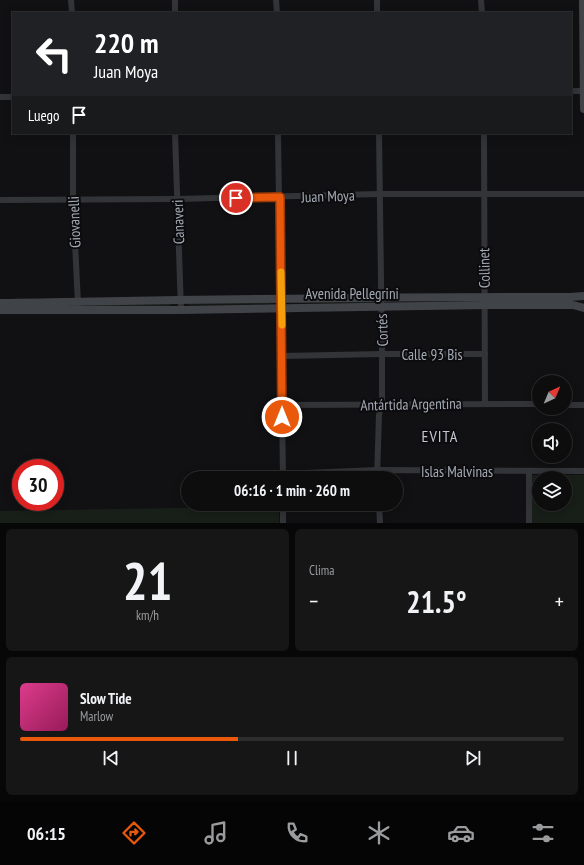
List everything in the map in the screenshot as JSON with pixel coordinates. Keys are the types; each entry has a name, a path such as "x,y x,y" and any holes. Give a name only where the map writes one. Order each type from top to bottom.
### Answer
{"main road":[{"path":"583,0 584,109"},
{"path":"584,295 582,300 584,308"},
{"name":"Avenida Pellegrini","path":"0,303 181,310 281,307 381,307 571,297 584,295"},
{"name":"Avenida Pellegrini","path":"0,310 181,301 380,297 485,301 573,306 584,308"}],"street":[{"path":"71,0 72,12"},
{"path":"175,0 175,12"},
{"path":"276,0 277,12"},
{"path":"377,0 377,12"},
{"path":"481,0 482,12"},
{"path":"572,91 584,91"},
{"path":"0,97 12,97"},
{"name":"Giovanelli","path":"73,134 73,201 78,306"},
{"name":"Canaveri","path":"176,134 181,310"},
{"path":"278,134 283,471"},
{"name":"Cortés","path":"377,470 380,405 382,400 378,134"},
{"name":"Collinet","path":"484,134 483,194 485,404"},
{"name":"Juan Moya","path":"0,200 73,201 379,194 584,194"},
{"name":"Calle 93 Bis","path":"282,356 485,354"},
{"name":"Antártida Argentina","path":"282,405 532,404"},
{"path":"572,405 584,405"},
{"name":"Islas Malvinas","path":"361,471 584,471"},
{"path":"529,471 529,523"},
{"path":"283,511 283,523"},
{"path":"379,511 380,523"}],"shaded area":[{"path":"377,301 377,303 295,303 295,302"},
{"path":"189,303 271,303 271,304 189,305"},
{"path":"170,304 170,306 88,306 88,305"},
{"path":"531,475 532,511 572,511 572,475 584,475 584,523 532,523"},
{"path":"181,508 181,511 279,511 279,523 0,523 0,511"}],"slow traffic":[{"path":"281,272 282,325"}],"district":[{"name":"EVITA","path":"440,436"}],"route":[{"path":"236,198 280,197 282,417"}]}
